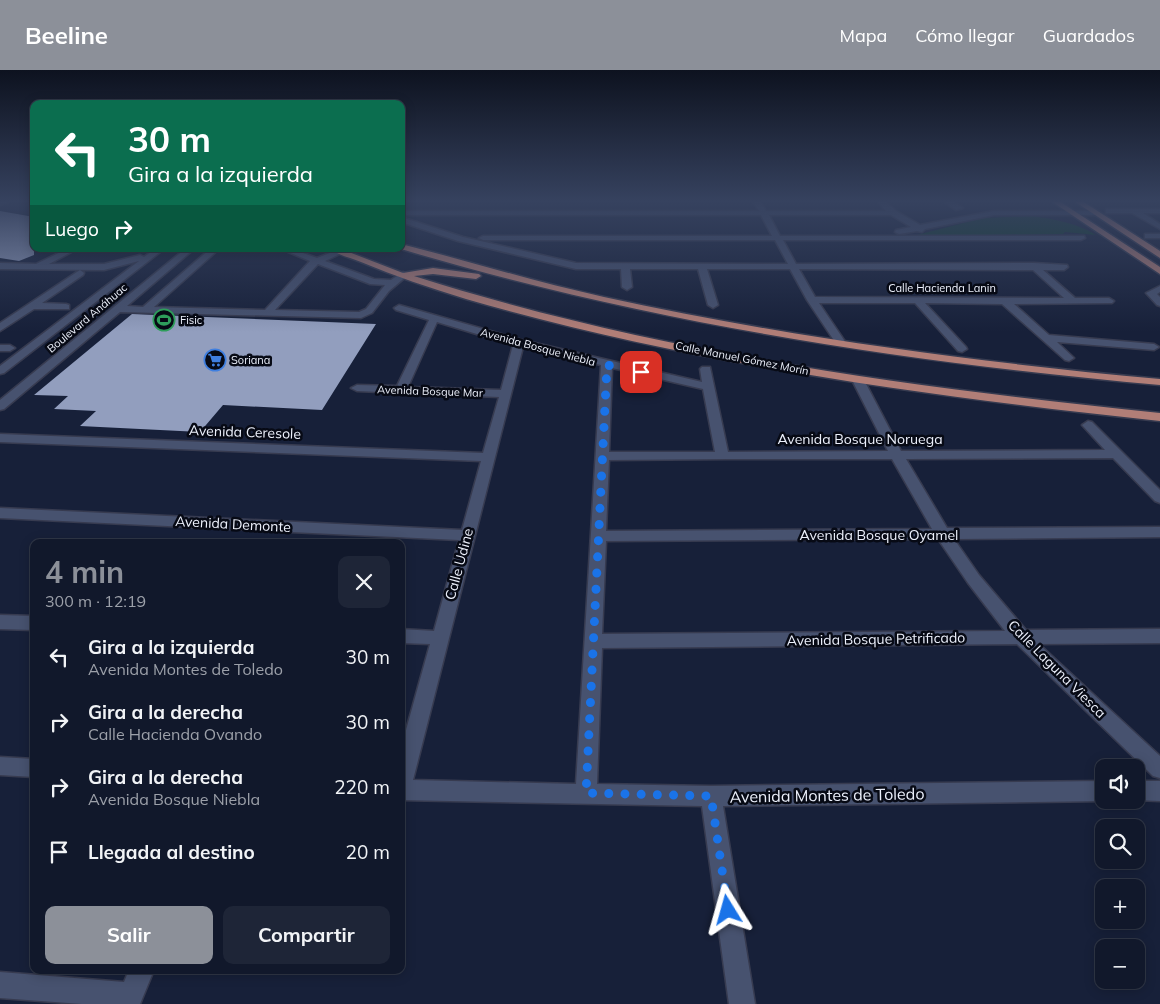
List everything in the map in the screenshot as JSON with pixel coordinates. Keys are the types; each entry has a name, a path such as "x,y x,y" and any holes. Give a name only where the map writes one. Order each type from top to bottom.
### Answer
{"main road":[{"path":"1120,245 1160,271"},
{"path":"1143,245 1160,256"},
{"path":"405,247 551,288"},
{"name":"Calle Manuel Gómez Morín","path":"341,252 403,275 487,301 584,326 712,353 858,380 1160,417"},
{"path":"403,275 424,271 445,271 551,288 683,316 841,344 1016,367 1160,382"}],"street":[{"path":"484,245 568,265 625,268 1064,266"},
{"path":"781,245 812,300 841,344"},
{"path":"0,275 63,252"},
{"path":"17,268 109,267 132,261 152,252"},
{"name":"Boulevard Anáhuac","path":"0,371 155,252"},
{"name":"Boulevard Anáhuac","path":"0,406 186,252"},
{"path":"146,310 212,252"},
{"path":"293,252 373,282 392,283"},
{"path":"267,313 303,272 316,261 332,252"},
{"path":"1034,266 1072,300"},
{"path":"702,267 713,305"},
{"path":"17,268 125,274"},
{"path":"625,268 627,287"},
{"path":"0,328 80,273"},
{"path":"117,309 361,315 369,312 382,293 403,275"},
{"path":"1160,289 1151,293 1160,303"},
{"name":"Calle Hacienda Lanin","path":"812,300 1109,300"},
{"path":"918,301 962,349"},
{"path":"1005,301 1069,358"},
{"path":"33,306 66,307"},
{"name":"Avenida Bosque Niebla","path":"399,308 518,343 708,387"},
{"path":"401,390 434,319"},
{"path":"1047,338 1154,347"},
{"name":"Calle Udine","path":"405,772 518,343"},
{"path":"586,793 607,365"},
{"path":"706,369 723,457"},
{"name":"Calle Laguna Viesca","path":"858,380 896,455 942,534 973,578 1022,638 1160,769"},
{"name":"Avenida Bosque Mar","path":"357,388 504,394"},
{"path":"1088,425 1160,498"},
{"name":"Avenida Ceresole","path":"0,438 488,457"},
{"name":"Avenida Bosque Noruega","path":"604,456 1116,454"},
{"name":"Avenida Demonte","path":"0,513 466,535"},
{"name":"Avenida Bosque Oyamel","path":"598,536 1160,532"},
{"path":"0,622 30,623"},
{"path":"405,636 439,638"},
{"name":"Avenida Bosque Petrificado","path":"593,641 1160,636"},
{"path":"0,766 30,768"},
{"name":"Avenida Montes de Toledo","path":"405,788 711,796 1095,791"},
{"path":"1145,791 1160,791"},
{"path":"711,796 742,1004"},
{"path":"0,985 128,1000 140,974"}],"building":[{"path":"0,245 30,245 30,252 34,252 34,255 19,261 0,258"},
{"name":"Soriana","path":"132,314 376,324 322,410 223,405 200,432 80,426 96,411 54,409 68,396 34,395"}],"place":[{"name":"Fisic","path":"164,320"},
{"name":"Soriana","path":"215,360"}],"route":[{"path":"641,372 607,365 586,793 711,796 728,910"}]}
